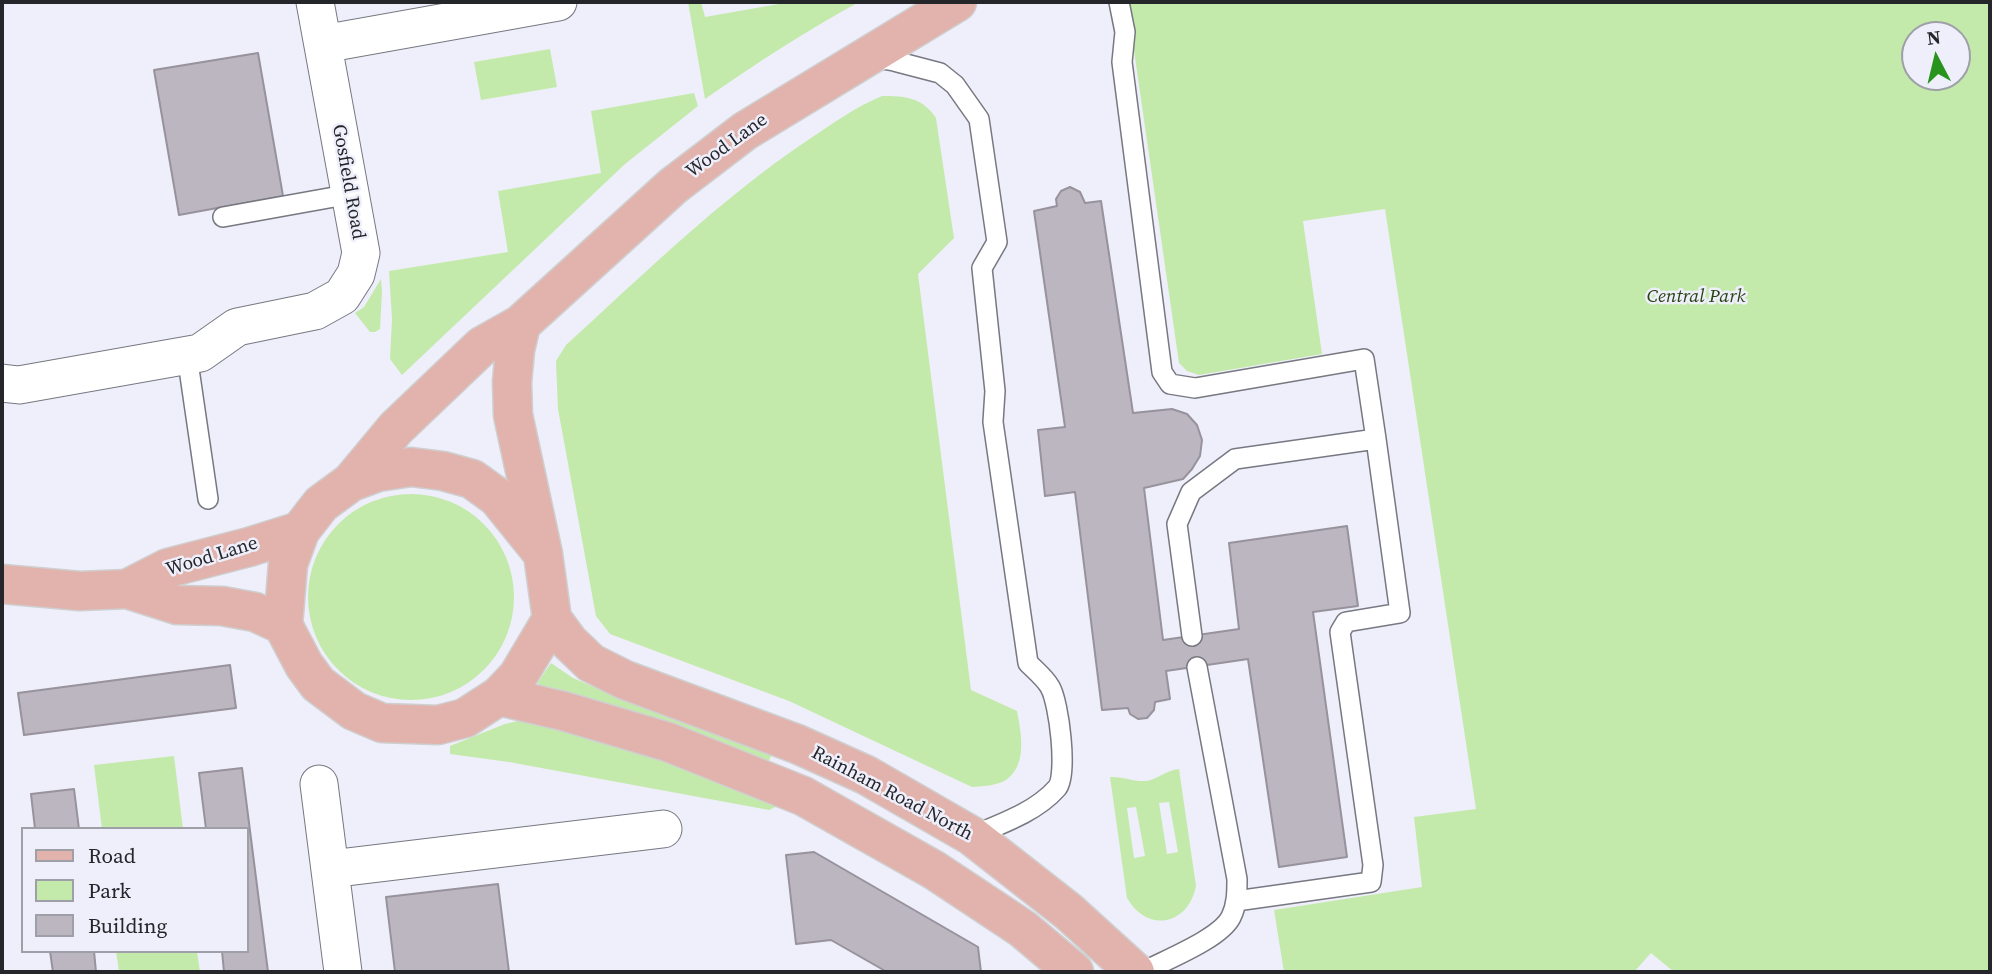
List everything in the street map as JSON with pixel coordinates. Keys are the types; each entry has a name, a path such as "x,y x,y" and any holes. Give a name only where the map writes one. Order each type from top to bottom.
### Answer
{"main road":[{"name":"Wood Lane","path":"351,482 396,428 482,346 521,324 673,186 745,131 957,2"},
{"path":"521,324 512,382 513,415 543,554 552,620 518,676 499,696 465,718 438,725 383,723 354,711 318,684 304,665 283,625 288,564 300,531 321,504 351,482 378,472 411,467 443,471 472,479 496,497 543,554"},
{"name":"Wood Lane","path":"127,590 168,568 300,531"},
{"name":"Wood Lane","path":"2,584 80,591 127,590 177,605 222,606 256,612 283,625"},
{"name":"Rainham Road North","path":"552,620 569,642 591,663 625,680 797,744 866,775 972,835 1093,932 1135,972"},
{"path":"499,696 533,703 668,742 803,796 934,870 1023,929 1066,970"}],"street":[{"name":"Gosfield Road","path":"2,383 19,385 200,353 237,327 315,311 342,296 356,274 361,253 315,2"},
{"path":"323,44 558,2"},
{"path":"319,784 342,972"},
{"path":"331,869 663,829"},
{"path":"1066,970 1093,932"}],"lane":[{"path":"1119,2 1125,32 1122,62 1162,372 1170,384 1195,388 1364,359 1400,613 1346,622 1340,632 1373,865 1371,882 1236,901"},
{"path":"866,57 940,73 955,85 979,119 997,242 982,268 995,391 993,422 1028,663 1051,688 1061,733 1062,772 1059,786 1034,806 1010,821 972,835"},
{"path":"223,217 351,194"},
{"path":"187,355 208,499"},
{"path":"1192,636 1177,524 1191,492 1235,459 1376,439"},
{"path":"1143,972 1202,943 1217,932 1230,919 1236,901 1237,879 1197,667"}],"green space":[{"path":"688,2 701,2 705,17 790,2 859,2 781,48 705,99"},
{"name":"Central Park","path":"1127,2 1990,2 1990,972 1674,972 1651,953 1634,972 1284,972 1274,910 1422,887 1414,817 1476,809 1385,209 1303,221 1322,354 1199,375 1187,371 1179,363"},
{"path":"550,49 557,87 481,100 474,62"},
{"path":"694,93 698,106 625,164 402,375 390,359 392,319 389,271 508,252 498,191 601,173 591,111"},
{"path":"882,96 912,99 925,106 936,118 954,238 918,274 971,690 1017,711 1021,738 1018,766 1013,774 1002,782 989,785 972,787 789,701 610,634 596,616 558,409 556,361 566,345 683,238 744,187 835,122"},
{"path":"381,279 380,329 370,332 355,313 364,307"},
{"path":"411,494 451,502 484,524 506,557 514,597 506,637 484,670 451,692 411,700 371,692 338,670 316,637 308,597 316,557 338,524 371,502"},
{"path":"551,663 589,685 773,752 766,767 539,686 538,682"},
{"path":"518,721 558,727 598,739 780,805 769,810 509,762 450,754 450,746"},
{"path":"174,756 183,827 102,827 94,765"},
{"path":"1179,769 1196,886 1185,910 1176,917 1156,920 1145,917 1127,898 1110,777 1146,781","holes":["1169,802 1178,852 1167,854 1159,803","1136,807 1145,856 1134,858 1127,808"]},
{"path":"116,953 197,953 200,972 119,972"}],"building":[{"path":"258,53 283,196 179,215 154,70"},
{"path":"1070,187 1080,192 1085,203 1101,201 1133,413 1172,409 1187,414 1197,425 1202,440 1200,456 1183,479 1144,488 1163,640 1239,629 1229,543 1347,526 1358,606 1313,612 1347,857 1279,867 1248,659 1166,671 1170,699 1155,702 1154,710 1147,718 1138,719 1130,714 1128,708 1102,710 1075,492 1045,496 1038,430 1065,427 1034,211 1057,206 1056,199 1061,191"},
{"path":"230,665 236,708 24,735 18,693"},
{"path":"242,768 268,972 224,972 222,953 248,953 248,827 206,827 199,773"},
{"path":"74,789 79,827 35,827 31,794"},
{"path":"814,852 978,947 981,972 887,972 831,940 796,944 786,855"},
{"path":"498,884 509,972 395,972 386,897"},
{"path":"50,953 94,953 96,972 53,972"}]}
